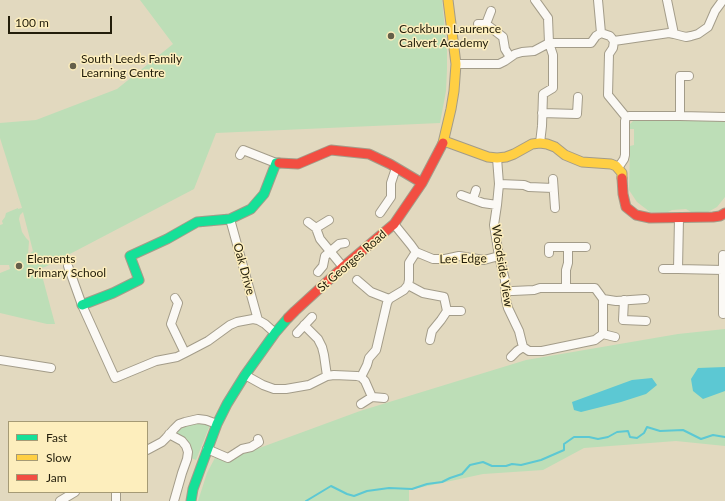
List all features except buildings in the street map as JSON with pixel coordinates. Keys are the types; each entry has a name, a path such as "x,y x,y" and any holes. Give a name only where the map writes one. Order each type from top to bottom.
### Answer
{"street":[{"name":"St Georges Road","path":"191,501 193,490 217,424 227,404 245,375 275,333 295,311 343,266 394,224 422,183 444,141 454,92 456,64 448,0"},
{"path":"535,0 548,18 549,43 553,55 553,88 543,94 540,143"},
{"path":"598,0 601,33"},
{"path":"667,0 674,34"},
{"path":"614,41 669,34 679,36 691,36 698,34 708,27 715,11 723,0"},
{"path":"491,11 482,24 504,37 505,48 510,57"},
{"path":"456,64 499,64 515,54 534,51 549,43 591,43 596,36 601,33"},
{"path":"601,33 610,36 614,41 613,48 609,54 608,95 626,118 625,155 618,168"},
{"path":"680,116 680,76 689,76"},
{"path":"542,113 576,118 578,97"},
{"path":"626,118 629,116 725,117"},
{"path":"444,141 488,157 497,158 506,157 532,144 540,143 555,147 564,155 573,160 611,164 618,168 622,173 624,201 626,207 636,215 642,217 713,218 725,213"},
{"path":"240,155 243,150 276,162 298,164 331,150 369,154 422,183"},
{"name":"Woodside View","path":"497,158 498,184 494,225 505,280 508,308 519,330 523,347"},
{"path":"82,305 113,293 139,280 130,256 167,239 197,222 230,219 251,209 264,194 276,162"},
{"path":"380,213 391,197 391,183 396,168"},
{"path":"498,184 524,185 529,187 553,184 555,208"},
{"path":"474,199 476,190"},
{"path":"461,195 484,203 497,205"},
{"path":"678,218 678,269"},
{"name":"Oak Drive","path":"230,219 258,320"},
{"path":"316,228 329,220"},
{"path":"308,222 316,228 320,239 343,266"},
{"path":"361,377 369,358 376,350 387,303 389,299 404,290 408,285 409,263 416,252 394,224"},
{"path":"318,272 324,266 325,256 339,244 344,243"},
{"path":"549,253 549,247 586,247"},
{"path":"566,288 568,247"},
{"name":"Lee Edge","path":"416,252 432,259 445,259 459,256 484,260 499,256"},
{"path":"723,255 723,314"},
{"path":"68,266 82,305 115,378 156,361 177,357 208,341 230,325 237,322 253,319 258,320 275,333"},
{"path":"664,269 722,270"},
{"path":"357,280 371,292 389,299"},
{"path":"408,285 423,293 444,297 446,311 432,331 430,340"},
{"path":"505,291 534,290 540,288 595,288 603,299 603,334"},
{"path":"175,298 178,303 171,324 185,353"},
{"path":"603,299 616,301 640,298"},
{"path":"624,300 623,320 646,321"},
{"path":"446,311 461,311"},
{"path":"297,333 312,317"},
{"path":"304,325 318,339 322,347 327,376"},
{"path":"511,357 517,350 523,347 529,351 542,352 595,340 603,334"},
{"path":"603,334 615,337"},
{"path":"0,360 51,368"},
{"path":"245,375 274,389 286,389 309,385 327,376 356,376 361,377 365,381 372,397"},
{"path":"361,404 372,397 384,398"},
{"path":"148,449 162,442 179,424 192,420 206,420 217,424"},
{"path":"169,434 182,441 188,452 174,501"},
{"path":"207,449 228,458 242,449 251,447 261,441"},
{"path":"60,501 71,496"}],"green space":[{"path":"140,0 442,0 447,49 447,69 446,91 440,123 216,133 194,189 45,267 40,268 55,324 47,324 0,313 0,273 10,269 9,265 0,265 0,225 3,224 2,221 6,213 22,208 0,138 0,123 36,120 117,89 173,44","holes":["23,212 33,251 28,255 29,241 22,232 19,219"]},
{"path":"636,118 725,121 725,197 717,207 708,212 691,212 686,209 672,210 668,212 650,212 637,202 629,190 630,146 634,145 634,129 629,129 629,125"},
{"path":"725,329 725,446 676,441 584,448 543,470 483,474 409,490 409,501 198,501 207,473 217,454 228,458 243,454 360,411 526,360 678,334"},
{"path":"198,422 210,425 196,460 191,458 191,451 174,433 183,426"}],"water":[{"path":"725,367 725,391 703,399 693,391 691,379 698,368"},
{"path":"652,378 657,385 646,394 581,412 574,410 572,402 632,380"}],"waterway":[{"path":"306,501 331,486 354,496 367,491 389,488 412,489 427,484 442,482 462,474 470,465 483,462 492,466 506,466 512,464 521,465 541,460 564,450 564,444 574,437 589,437 598,439 608,437 617,432 628,431 630,437 637,438 644,433 647,427 660,431 683,430 701,439 713,435 725,437"}],"traffic: fast":[{"path":"82,305 113,293 139,280 130,256 167,239 197,222 230,219 251,209 264,194 276,163 279,163"},
{"path":"191,501 193,489 201,467 217,424 227,404 245,375 275,333 288,318"}],"traffic: slow":[{"path":"443,143 454,91 456,64 448,0"},
{"path":"444,141 488,157 497,158 514,154 532,144 547,144 555,147 565,155 582,162 611,164 616,166 622,173 622,178"}],"traffic: jam":[{"path":"288,318 343,267 394,224 422,183 443,143"},
{"path":"279,163 298,164 331,150 369,154 390,164 422,183"},
{"path":"622,178 626,207 636,215 650,218 713,217 720,216 725,213"}],"place":[{"name":"Cockburn Laurence Calvert Academy","path":"391,36"},
{"name":"South Leeds Family Learning Centre","path":"73,66"},
{"name":"Elements Primary School","path":"19,266"}]}
